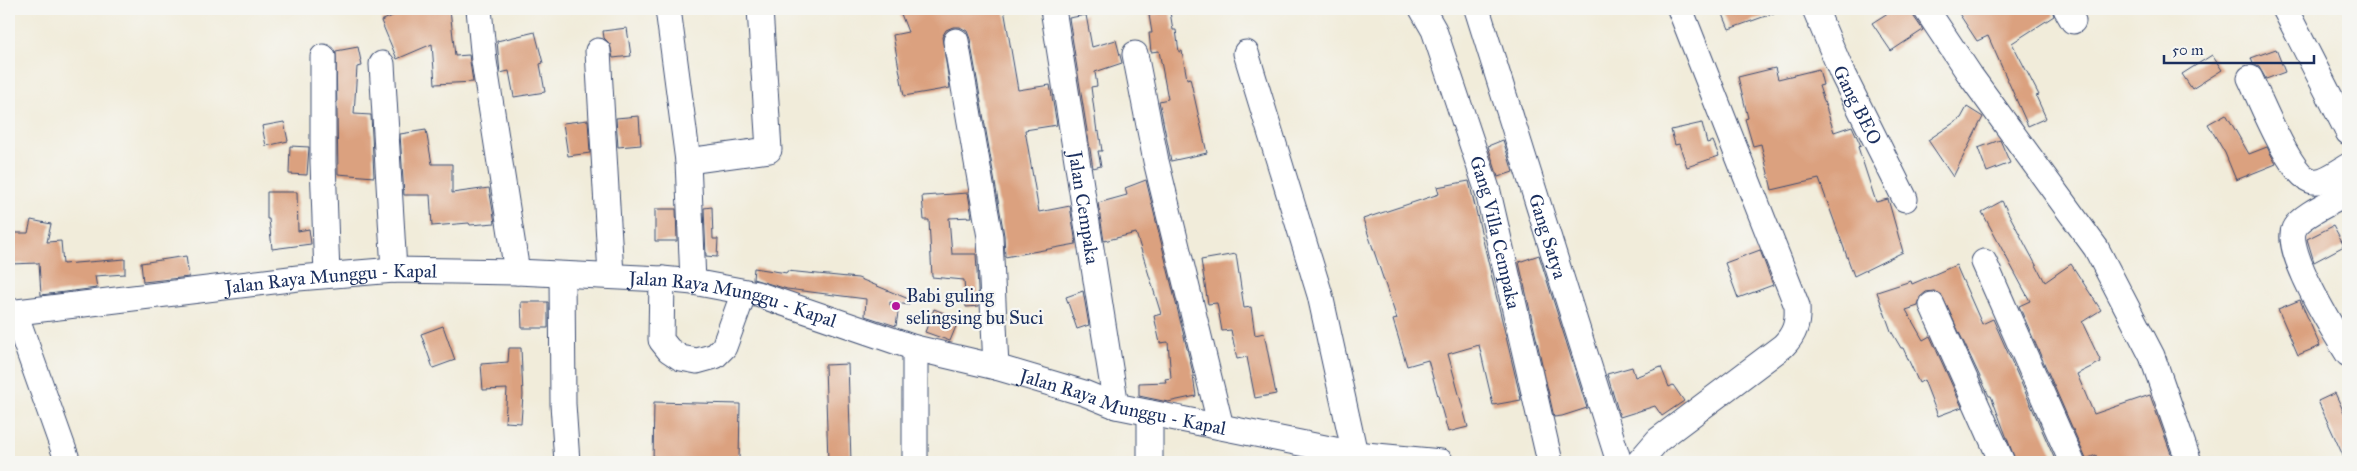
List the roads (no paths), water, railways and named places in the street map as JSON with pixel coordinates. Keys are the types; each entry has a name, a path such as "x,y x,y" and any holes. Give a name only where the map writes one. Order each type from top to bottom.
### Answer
{"street":[{"path":"479,9 484,61 517,272"},
{"path":"668,9 688,161 693,282"},
{"path":"688,161 769,150 760,9"},
{"name":"Jalan Cempaka","path":"1053,9 1116,406"},
{"name":"Gang Villa Cempaka","path":"1422,9 1434,30 1488,192 1550,462"},
{"name":"Gang Satya","path":"1477,9 1620,462"},
{"path":"1639,462 1658,440 1782,346 1792,337 1798,322 1797,306 1680,9"},
{"name":"Gang BEO","path":"1815,9 1847,82 1905,199"},
{"path":"1926,9 1970,75 2096,248 2152,356 2190,462"},
{"path":"2285,9 2348,132"},
{"path":"956,41 990,237 996,367"},
{"path":"598,51 611,275"},
{"path":"1246,53 1320,295 1355,454"},
{"path":"1135,54 1156,161 1221,427"},
{"path":"323,57 326,275"},
{"path":"382,64 394,270"},
{"path":"2250,78 2283,148 2300,174 2312,181 2320,181 2348,166"},
{"path":"2348,194 2298,223 2293,235 2296,253 2317,304 2348,354"},
{"path":"1984,262 2072,462"},
{"name":"Jalan Raya Munggu - Kapal","path":"12,313 326,275 394,270 611,275 693,282 757,294 915,348 996,367 1084,393 1116,406 1355,454 1441,462"},
{"path":"562,275 563,404 567,462"},
{"path":"662,279 661,340 669,350 681,358 697,361 715,356 724,346 744,292"},
{"path":"1932,305 2002,462"},
{"path":"12,313 68,462"},
{"path":"915,348 915,462"},
{"path":"1150,413 1150,462"}],"place":[{"name":"Babi guling selingsing bu Suci","path":"896,306"}]}
